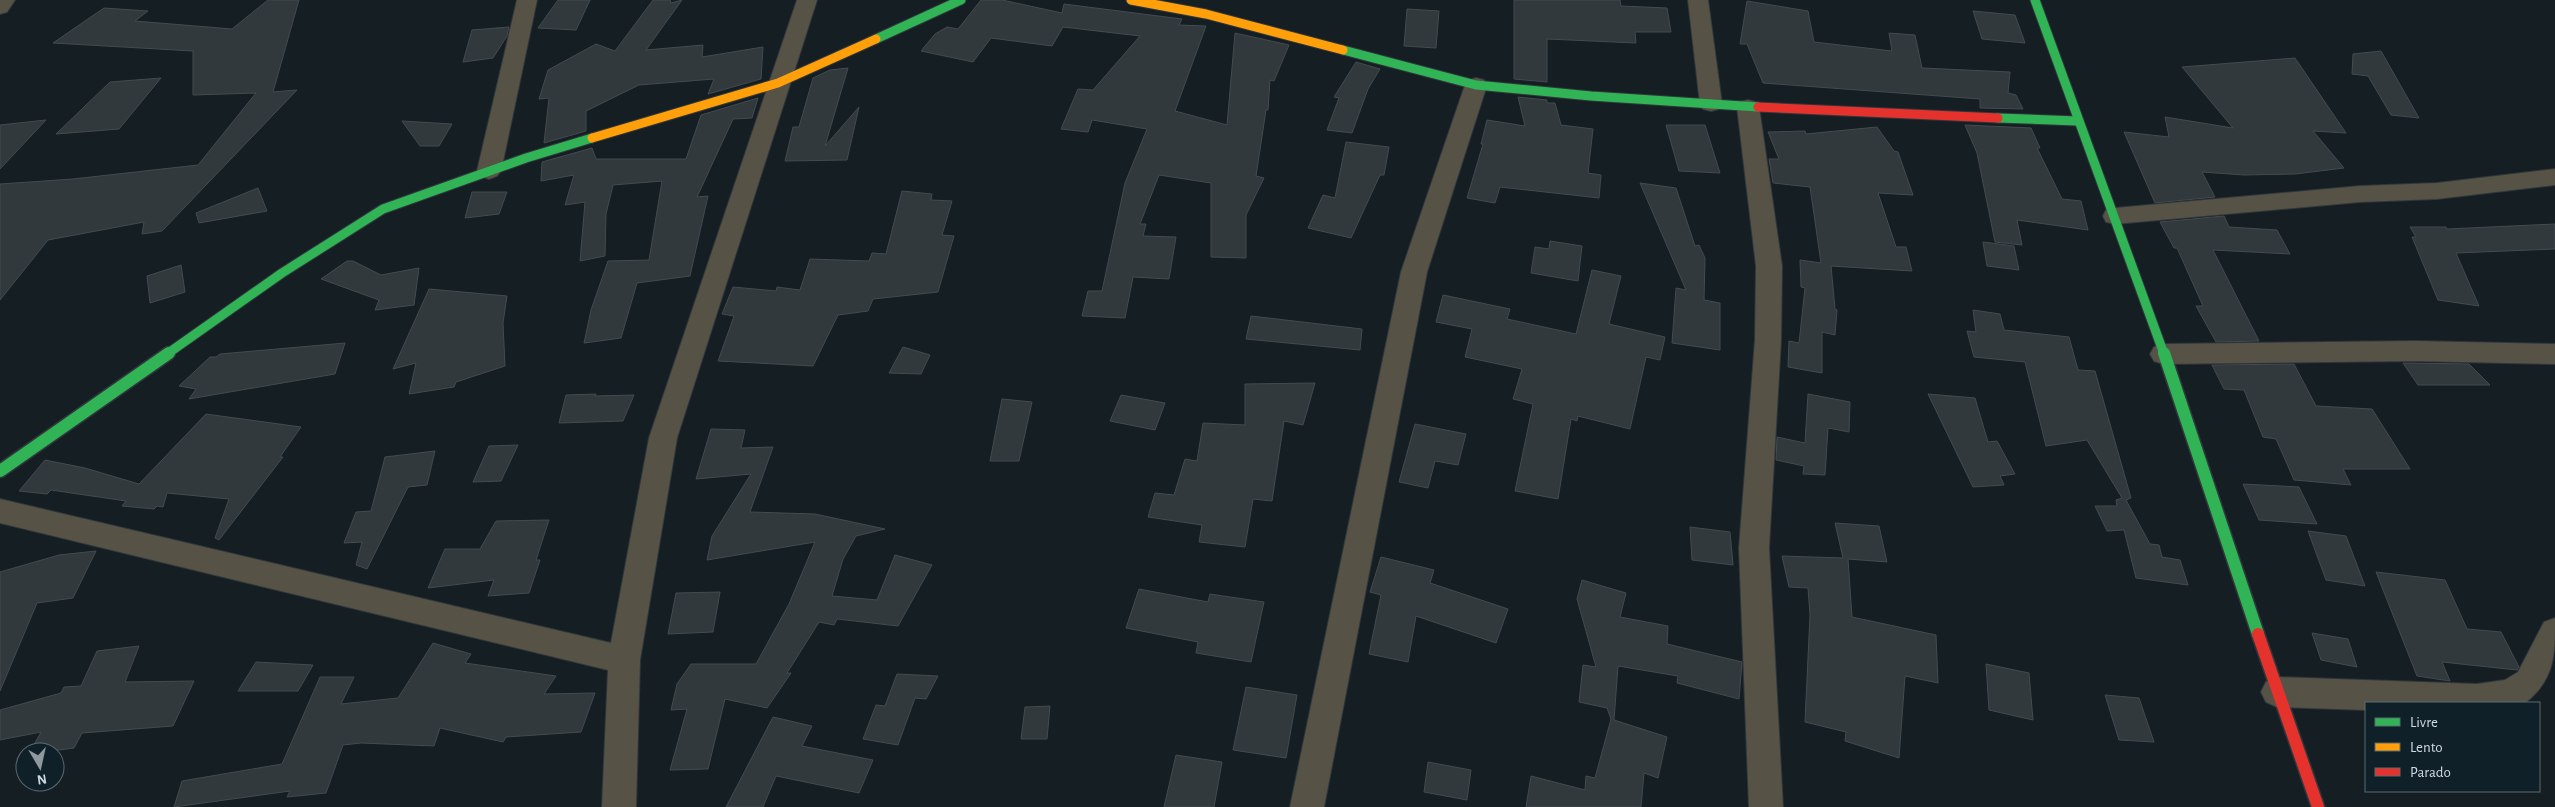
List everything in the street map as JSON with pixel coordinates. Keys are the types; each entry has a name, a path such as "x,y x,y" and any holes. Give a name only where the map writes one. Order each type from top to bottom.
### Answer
{"street":[{"path":"0,8 5,0"},
{"path":"489,171 527,0"},
{"path":"619,807 624,660 664,438 778,83 807,0"},
{"path":"0,471 332,240 383,209 489,171 778,83 961,0"},
{"path":"1131,0 1206,14 1476,84 1591,96 1748,107 2077,121"},
{"path":"1698,0 1711,104"},
{"path":"2035,0 2077,121 2115,216 2164,354 2276,692 2318,807"},
{"path":"1307,807 1414,272 1476,84"},
{"path":"1748,107 1769,266 1768,340 1754,548 1766,807"},
{"path":"2115,216 2360,194 2437,191 2555,177"},
{"path":"2164,354 2415,351 2555,354"},
{"path":"0,511 624,660"},
{"path":"2276,692 2477,699 2512,694 2529,682 2555,632"}],"building":[{"path":"268,0 299,0 273,92 297,90 162,231 142,234 144,222 48,240 0,300 0,184 73,179 198,165 256,93 193,95 193,51 53,43 104,8 148,11 135,21 232,29"},
{"path":"558,0 590,0 576,30 538,28"},
{"path":"653,0 670,0 671,3 682,0 646,50 703,45 702,57 763,47 761,79 708,94 714,79 639,85 586,111 586,131 544,143 549,98 539,99 548,70 596,44 615,51"},
{"path":"981,0 1002,0 1062,13 1064,4 1182,19 1179,25 1206,26 1175,111 1227,125 1235,33 1289,45 1274,81 1270,80 1268,110 1266,110 1256,176 1264,178 1246,215 1246,258 1211,257 1211,183 1159,175 1140,224 1146,224 1143,236 1176,237 1169,279 1133,277 1125,318 1082,316 1088,291 1102,291 1125,183 1147,129 1092,120 1088,132 1061,129 1078,89 1093,90 1140,36 1063,27 1052,46 991,38 973,62 921,51 935,34 947,27 958,29"},
{"path":"1514,0 1620,0 1621,6 1667,8 1671,32 1635,32 1636,43 1547,39 1547,82 1514,79"},
{"path":"1747,1 1808,11 1814,42 1892,51 1889,33 1915,35 1922,68 2010,72 2008,93 2016,95 2023,109 1980,108 1980,99 1763,83 1747,44 1740,44"},
{"path":"1407,9 1439,11 1436,48 1404,46"},
{"path":"1973,11 2015,15 2025,43 1982,39"},
{"path":"509,27 507,36 493,58 463,62 472,30"},
{"path":"2381,51 2419,118 2391,115 2368,76 2352,74 2353,54"},
{"path":"2295,58 2346,133 2313,131 2344,168 2295,174 2244,175 2202,172 2215,197 2155,203 2124,132 2169,137 2165,117 2233,128 2182,67"},
{"path":"1356,62 1380,69 1368,89 1352,133 1327,130 1339,98 1334,97"},
{"path":"848,68 825,146 859,107 847,160 785,161 793,127 799,127 813,78 830,70"},
{"path":"161,78 119,129 56,134 110,82"},
{"path":"1518,97 1547,100 1547,103 1555,103 1561,125 1593,129 1588,173 1601,175 1599,198 1500,187 1495,203 1467,198 1483,144 1481,144 1487,120 1525,126"},
{"path":"758,98 752,118 733,119 697,197 708,196 690,276 637,283 621,338 584,343 591,310 608,261 649,260 662,181 613,185 606,214 605,256 580,261 585,202 565,205 574,175 541,181 542,162 592,148 596,159 686,159 701,115"},
{"path":"46,120 0,169 0,125"},
{"path":"402,121 452,124 439,146 420,146"},
{"path":"1666,125 1705,125 1720,173 1679,171"},
{"path":"1965,125 2031,128 2040,148 2037,148 2062,199 2081,201 2088,230 2017,220 2022,245 1995,242 1977,153"},
{"path":"1877,127 1894,151 1898,152 1913,195 1878,193 1896,247 1906,247 1912,271 1831,266 1835,309 1837,310 1835,335 1822,332 1822,373 1788,367 1789,341 1799,343 1805,288 1801,287 1800,260 1821,263 1810,187 1773,183 1769,159 1779,159 1768,132 1805,131 1806,134"},
{"path":"1346,142 1389,147 1384,175 1380,175 1351,238 1308,228 1323,195 1335,198"},
{"path":"1640,183 1676,188 1695,246 1699,245 1705,258 1704,300 1720,303 1720,350 1672,343 1676,288 1686,290"},
{"path":"258,188 267,211 199,223 196,213"},
{"path":"902,191 932,194 931,200 952,201 942,235 954,236 938,292 873,299 868,311 838,315 813,366 718,361 734,316 722,314 733,287 776,291 777,287 800,290 810,259 869,261 872,253 886,254"},
{"path":"472,192 507,192 499,214 465,218"},
{"path":"2224,216 2229,227 2277,230 2290,254 2213,250 2259,341 2216,342 2196,306 2203,306 2177,248 2174,248 2160,222"},
{"path":"2555,224 2555,249 2456,253 2479,306 2438,300 2412,237 2416,237 2410,227 2446,227 2447,229"},
{"path":"1550,241 1582,246 1578,281 1531,273 1535,247 1549,249"},
{"path":"1983,242 2014,246 2019,270 1987,266"},
{"path":"347,261 353,261 381,275 419,268 414,305 375,310 379,300 321,279"},
{"path":"181,265 185,292 150,303 147,276"},
{"path":"1592,270 1621,276 1609,324 1665,337 1660,360 1646,357 1630,429 1578,416 1577,421 1571,419 1558,499 1515,491 1533,404 1513,399 1522,369 1465,357 1472,329 1436,322 1443,295 1510,309 1507,319 1576,334"},
{"path":"429,289 507,296 503,323 505,366 456,382 454,387 409,394 416,363 393,369"},
{"path":"1973,310 2000,314 2004,330 2069,337 2078,370 2095,371 2131,498 2126,500 2150,544 2159,545 2162,557 2180,560 2188,585 2136,578 2124,530 2107,531 2095,506 2117,506 2116,500 2122,498 2087,440 2046,446 2025,362 1974,357 1967,331 1976,332"},
{"path":"1251,316 1362,329 1360,350 1246,339"},
{"path":"345,343 335,374 189,399 196,389 179,386 210,357 216,357 220,354"},
{"path":"903,347 930,355 921,374 889,373"},
{"path":"2403,363 2469,364 2490,385 2418,385"},
{"path":"2294,364 2316,406 2372,409 2410,469 2343,469 2351,485 2294,480 2276,439 2263,437 2244,390 2224,389 2212,365"},
{"path":"1315,383 1303,425 1284,421 1272,501 1253,499 1245,547 1199,542 1202,525 1148,517 1155,493 1174,495 1185,459 1197,461 1203,423 1245,425 1245,384"},
{"path":"596,394 595,396 634,395 623,421 559,423 566,395"},
{"path":"1808,394 1850,402 1849,432 1828,428 1825,475 1803,474 1804,466 1776,460 1777,437 1805,443"},
{"path":"1928,394 1975,398 1988,442 1997,441 2015,474 2000,476 2004,485 1973,487"},
{"path":"1121,395 1165,403 1155,430 1110,421"},
{"path":"1002,399 1032,402 1019,461 990,461"},
{"path":"206,414 301,427 280,457 283,457 219,540 215,538 229,499 167,493 163,507 157,506 154,509 122,506 126,501 51,490 47,494 19,491 45,460 85,468 139,484"},
{"path":"1415,424 1466,434 1458,465 1435,461 1428,488 1399,482"},
{"path":"711,429 745,430 741,448 773,447 750,512 815,514 885,529 856,536 843,559 832,596 877,600 895,555 932,565 898,626 837,619 834,625 819,622 787,673 791,673 767,708 725,699 708,769 670,770 687,709 671,710 677,684 691,664 756,664 789,604 815,542 707,560 712,536 751,474 696,479"},
{"path":"518,445 501,481 473,482 489,446"},
{"path":"435,451 427,485 408,487 367,569 356,565 362,542 344,543 356,512 371,511 385,457"},
{"path":"2243,484 2299,487 2317,524 2259,520"},
{"path":"549,520 536,560 540,560 529,593 488,596 494,580 428,588 445,549 480,549 496,521"},
{"path":"1835,523 1879,526 1887,562 1848,559 1852,617 1936,635 1938,683 1905,676 1899,758 1845,741 1846,732 1805,722 1810,615 1808,588 1789,587 1782,556 1843,558"},
{"path":"1690,527 1730,532 1733,565 1692,560"},
{"path":"2308,531 2346,536 2365,586 2326,580"},
{"path":"96,551 73,598 37,603 0,691 0,572 59,555"},
{"path":"1381,557 1434,570 1430,583 1508,609 1496,643 1416,616 1408,662 1369,654 1381,595 1370,592"},
{"path":"2376,572 2445,580 2467,629 2501,632 2519,667 2517,670 2442,662 2450,681 2417,676"},
{"path":"1582,580 1626,593 1620,617 1668,626 1667,644 1742,662 1739,699 1677,683 1678,676 1618,666 1614,720 1667,737 1658,778 1644,773 1641,807 1526,807 1531,776 1585,790 1586,776 1595,778 1611,719 1607,708 1579,702 1583,665 1596,667 1577,599"},
{"path":"1139,589 1208,602 1210,594 1264,602 1251,662 1196,653 1198,642 1126,628"},
{"path":"720,592 713,632 668,634 676,593"},
{"path":"2312,633 2348,639 2357,667 2321,660"},
{"path":"433,643 471,654 465,663 556,676 544,694 595,693 581,732 506,737 503,742 440,728 434,746 361,743 343,745 326,793 287,797 290,791 174,807 182,781 282,764 320,677 354,677 341,704 398,698"},
{"path":"139,646 125,682 194,681 173,726 82,733 74,748 65,749 65,742 36,742 41,732 0,740 0,710 61,693 64,687 81,686 97,651"},
{"path":"256,662 313,665 298,691 238,691"},
{"path":"1986,664 2029,673 2033,720 1989,710"},
{"path":"897,674 938,676 926,699 915,698 898,745 863,739 876,705 885,706"},
{"path":"1246,687 1297,695 1286,758 1233,750"},
{"path":"2105,695 2139,698 2154,742 2119,740"},
{"path":"1050,706 1047,739 1021,739 1025,707"},
{"path":"773,717 812,726 802,746 873,760 859,793 776,776 763,807 726,807"},
{"path":"1176,755 1222,762 1214,807 1164,807"},
{"path":"1428,762 1471,770 1467,800 1424,792"}],"traffic: fast":[{"path":"876,39 961,0"},
{"path":"2035,0 2163,351 2258,634"},
{"path":"1343,50 1476,85 1591,96 1758,107"},
{"path":"1998,118 2077,121"},
{"path":"0,471 282,273 383,209 526,158 592,138"}],"traffic: slow":[{"path":"1131,0 1206,14 1343,50"},
{"path":"592,138 778,83 876,39"}],"traffic: jam":[{"path":"1758,107 1998,118"},
{"path":"2258,634 2318,807"}]}
